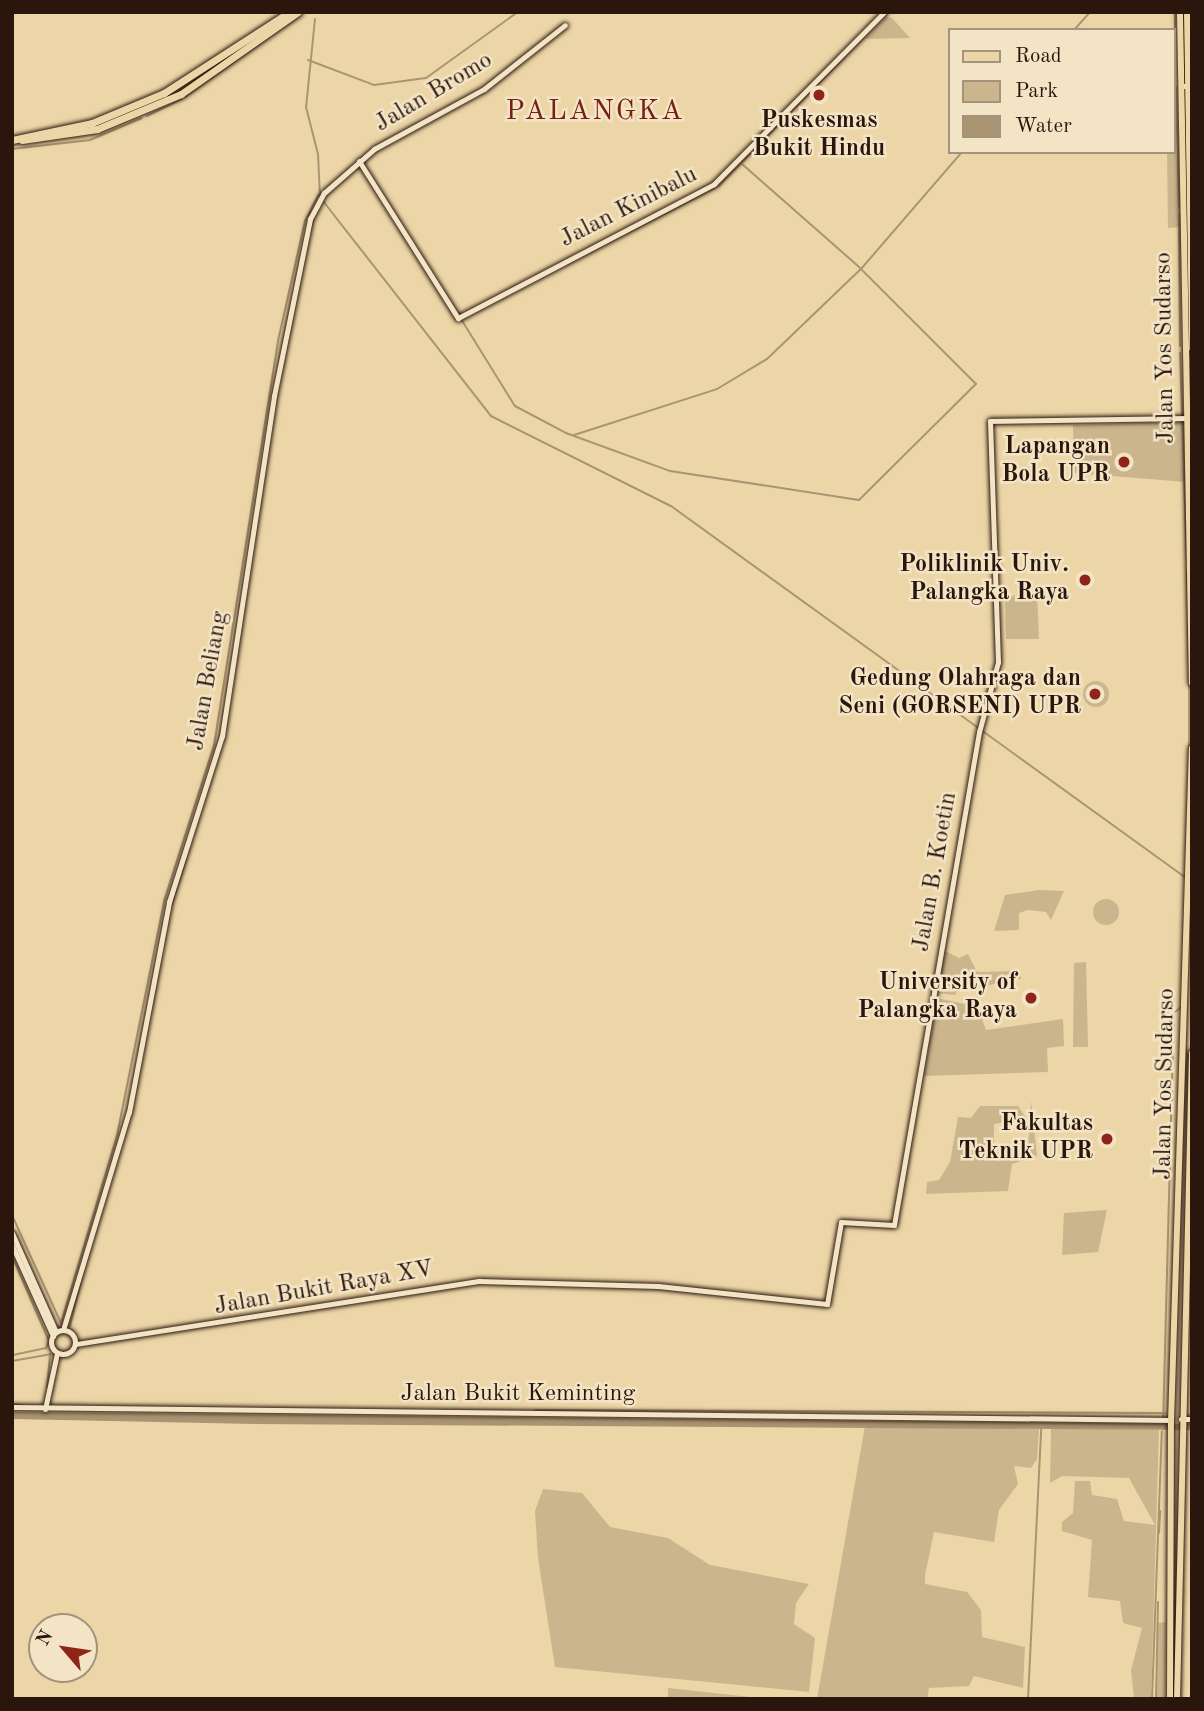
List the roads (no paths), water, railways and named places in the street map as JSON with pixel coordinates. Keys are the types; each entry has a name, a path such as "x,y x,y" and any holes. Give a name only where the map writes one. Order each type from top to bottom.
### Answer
{"highway":[{"path":"12,140 76,135 142,111 194,87 289,12"},
{"path":"264,33 298,12"}],"main road":[{"name":"Jalan Yos Sudarso","path":"1180,12 1187,89"},
{"name":"Jalan Yos Sudarso","path":"1186,12 1185,160 1189,349"},
{"name":"Jalan Yos Sudarso","path":"1185,160 1191,275 1185,418 1192,683"},
{"name":"Jalan Yos Sudarso","path":"1175,1489 1181,1421 1179,1359 1188,1187 1192,748"},
{"name":"Jalan Yos Sudarso","path":"1188,1075 1192,1053"},
{"name":"Jalan Yos Sudarso","path":"1170,1699 1175,1489 1170,1421 1179,1359"},
{"name":"Jalan Yos Sudarso","path":"1174,1618 1177,1699"}],"street":[{"name":"Jalan Kinibalu","path":"359,161 458,318 714,184 884,12"},
{"name":"Jalan Bromo","path":"317,202 359,161 484,89 565,25"},
{"name":"Jalan Beliang","path":"57,1333 133,1096 169,902 222,736 274,396 317,202"},
{"name":"Jalan B. Koetin","path":"841,1222 894,1225 979,732 998,662 990,421 1185,418"},
{"name":"Jalan Bukit Raya XV","path":"57,1353 67,1354 76,1344 479,1280 681,1288 827,1304 841,1222"},
{"path":"12,1233 57,1333 57,1353 46,1409"},
{"path":"12,1245 57,1333 76,1344"},
{"name":"Jalan Bukit Keminting","path":"12,1407 1046,1417 1170,1421"},
{"path":"1181,1421 1192,1419"}],"water":[{"path":"12,1412 1192,1424 1192,1430 255,1424 12,1419"}],"waterway":[{"path":"185,97 304,12"},
{"path":"308,60 374,85 426,78 518,12"},
{"path":"565,265 719,186 888,12"},
{"path":"1076,28 1090,12"},
{"path":"1175,12 1175,28"},
{"path":"315,19 306,107 318,154 320,197"},
{"path":"1176,87 1179,207"},
{"path":"147,116 182,99"},
{"path":"12,149 90,140 142,118"},
{"path":"574,435 717,389 767,359 861,269 960,154"},
{"path":"461,319 515,406 566,433 670,471 859,500 976,384 858,266 742,164"},
{"path":"12,1215 61,1323 117,1135 164,901 214,745 279,336 305,221 319,194"},
{"path":"323,201 491,416 671,506 1186,878"},
{"path":"1179,214 1180,346"},
{"path":"310,230 315,215"},
{"path":"1180,353 1187,560"},
{"path":"275,405 277,393"},
{"path":"1187,572 1189,661"},
{"path":"219,754 245,601"},
{"path":"1189,684 1189,749"},
{"path":"171,907 186,859"},
{"path":"126,1130 154,995"},
{"path":"1163,1425 1174,1013 1180,1008"},
{"path":"12,1256 49,1341 46,1348 12,1355"},
{"path":"70,1326 84,1269"},
{"path":"12,1361 50,1354 47,1387"},
{"path":"12,1404 22,1405"},
{"path":"535,1410 1165,1413"},
{"path":"1028,1699 1041,1429"},
{"path":"1152,1699 1162,1431"},
{"path":"1159,1533 1160,1511"},
{"path":"1156,1699 1158,1602"}],"place":[{"name":"Puskesmas Bukit Hindu","path":"819,95"},
{"name":"Lapangan Bola UPR","path":"1124,462"},
{"name":"Poliklinik Univ. Palangka Raya","path":"1085,580"},
{"name":"Gedung Olahraga dan Seni (GORSENI) UPR","path":"1095,694"},
{"name":"University of Palangka Raya","path":"1031,998"},
{"name":"Fakultas Teknik UPR","path":"1107,1139"}],"district":[{"name":"PALANGKA","path":"595,112"}]}
